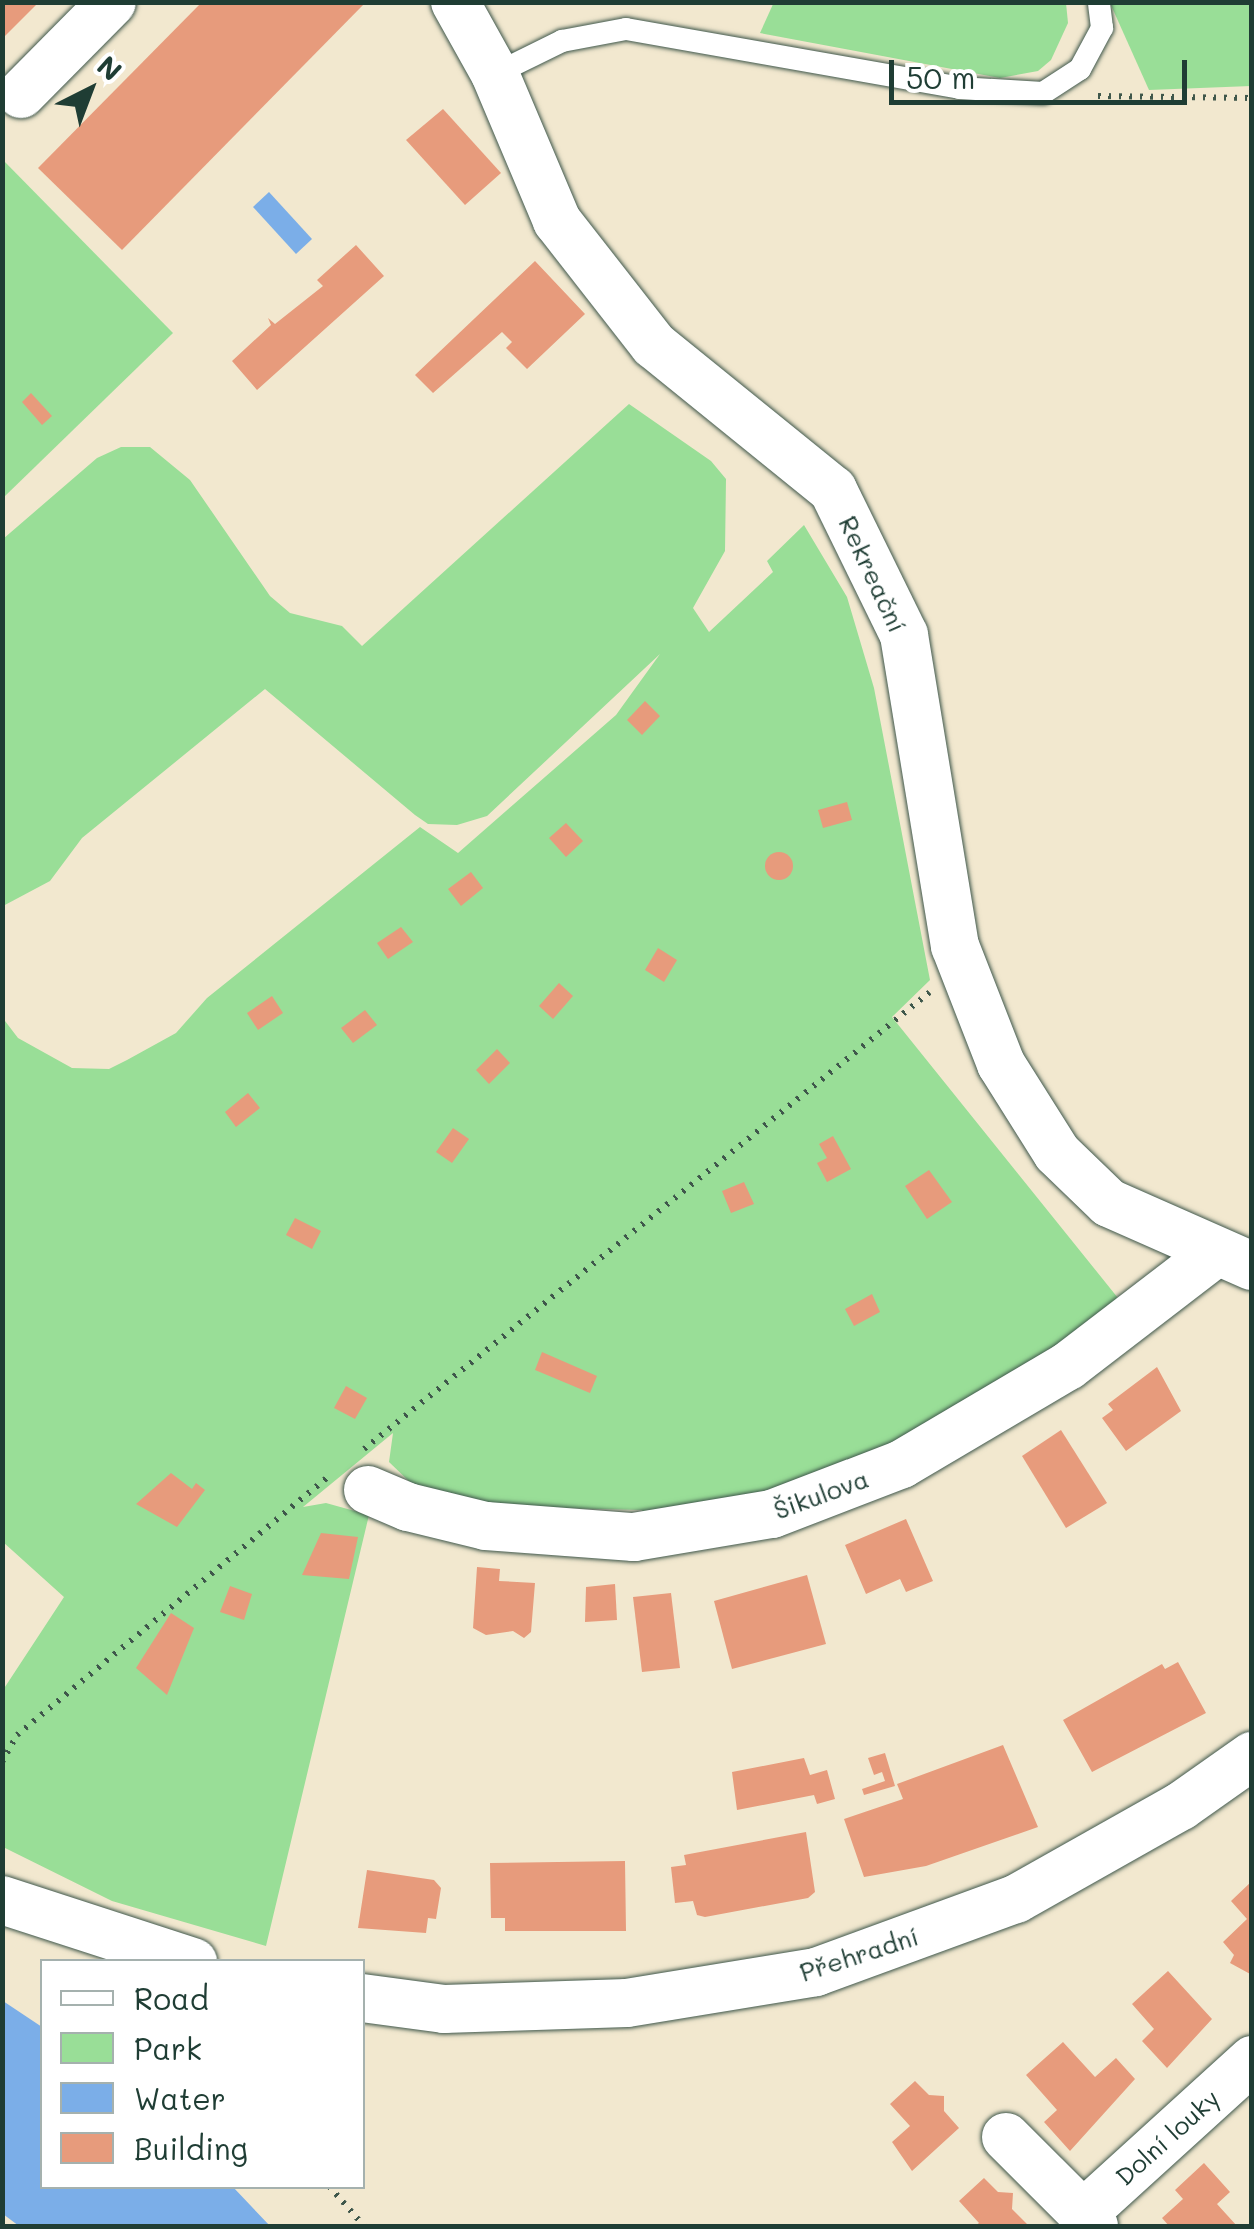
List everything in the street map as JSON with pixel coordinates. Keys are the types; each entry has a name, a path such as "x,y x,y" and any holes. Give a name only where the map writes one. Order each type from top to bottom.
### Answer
{"street":[{"path":"21,94 112,2"},
{"name":"Rekreační","path":"455,2 496,74 557,221 654,345 833,490 904,635 963,966 1001,1064 1057,1153 1109,1203 1233,1260"},
{"name":"Šikulova","path":"357,1469 408,1507 486,1526 634,1537 772,1514 902,1464 1068,1366 1233,1260"},
{"name":"Přehradní","path":"365,1998 444,2009 627,2002 816,1972 1016,1899 1181,1806 1252,1756"},
{"path":"2,1900 184,1959"},
{"name":"Dolní louky","path":"1006,2137 1088,2220 1252,2060"}],"lane":[{"path":"496,74 562,41 626,29 959,88 1043,92 1080,69 1102,28 1099,2"}],"path":[{"path":"1043,92 1252,98"},
{"path":"2,1762 17,1735 357,1469 963,966"},
{"path":"331,2189 364,2226"}],"green space":[{"path":"774,2 1066,3 1068,23 1051,60 1038,71 1000,78 760,33"},
{"path":"1110,3 1251,3 1251,86 1149,90"},
{"path":"3,160 173,333 3,498"},
{"path":"629,404 711,461 726,479 725,551 693,608 709,632 773,572 767,561 804,525 847,597 874,688 930,980 892,1017 1122,1303 1000,1389 820,1480 647,1520 642,1510 504,1507 414,1486 389,1462 393,1433 303,1507 326,1503 369,1515 266,1946 112,1901 3,1847 3,1690 64,1597 3,1542 2,1017 18,1038 72,1068 109,1069 176,1033 207,998 420,827 458,853 616,715 660,654 487,816 457,825 428,824 415,815 265,689 82,838 50,881 3,906 3,539 97,458 121,447 150,447 190,480 270,596 290,613 342,626 362,646"}],"water":[{"path":"269,192 312,239 296,254 253,207"},
{"path":"3,2001 40,2026 40,2189 235,2189 270,2226 19,2226 3,2214"}],"building":[{"path":"2,2 39,2 2,39"},
{"path":"202,2 366,2 122,250 38,168"},
{"path":"443,109 501,173 465,205 406,140"},
{"path":"356,245 384,276 257,390 232,361 271,325 268,318 275,324 323,286 317,280"},
{"path":"535,261 585,314 527,369 506,348 512,342 502,332 433,393 415,375"},
{"path":"31,393 52,416 42,425 22,402"},
{"path":"645,701 660,716 642,735 627,720"},
{"path":"847,802 852,820 823,828 818,810"},
{"path":"566,823 583,841 566,857 549,838"},
{"path":"779,852 789,856 793,866 789,876 779,880 769,876 765,866 769,856"},
{"path":"471,872 483,888 461,906 448,889"},
{"path":"401,927 413,942 388,959 377,943"},
{"path":"658,948 677,960 664,982 645,970"},
{"path":"559,983 573,996 553,1019 539,1006"},
{"path":"272,996 283,1013 258,1030 247,1013"},
{"path":"365,1010 377,1025 353,1043 341,1028"},
{"path":"497,1049 510,1063 489,1084 476,1070"},
{"path":"248,1093 260,1108 236,1127 225,1112"},
{"path":"453,1128 469,1139 452,1163 436,1152"},
{"path":"833,1136 851,1169 827,1182 817,1163 827,1158 819,1144"},
{"path":"929,1170 952,1202 927,1219 905,1186"},
{"path":"744,1182 754,1204 731,1213 722,1191"},
{"path":"295,1218 321,1231 312,1249 286,1235"},
{"path":"872,1294 880,1312 854,1326 845,1309"},
{"path":"542,1352 597,1376 590,1393 535,1370"},
{"path":"1157,1367 1181,1411 1126,1451 1102,1418 1113,1410 1108,1404"},
{"path":"346,1386 367,1398 355,1419 334,1408"},
{"path":"1061,1430 1107,1503 1066,1528 1022,1456"},
{"path":"171,1473 192,1489 196,1483 205,1490 177,1527 136,1504"},
{"path":"906,1519 933,1581 906,1592 900,1579 866,1594 845,1545"},
{"path":"321,1533 358,1537 349,1579 302,1575"},
{"path":"477,1567 500,1569 499,1581 535,1583 531,1632 524,1638 513,1631 486,1635 473,1628"},
{"path":"807,1575 826,1644 732,1669 714,1601"},
{"path":"615,1584 617,1620 585,1622 586,1587"},
{"path":"230,1586 252,1594 244,1620 220,1612"},
{"path":"671,1593 680,1668 642,1672 633,1597"},
{"path":"171,1613 194,1628 167,1695 136,1668"},
{"path":"1178,1662 1206,1713 1092,1772 1063,1720 1162,1664 1165,1669"},
{"path":"1003,1745 1038,1827 926,1866 864,1877 844,1819 903,1799 897,1784"},
{"path":"885,1753 895,1786 864,1795 862,1789 885,1781 882,1772 874,1775 868,1758"},
{"path":"804,1758 810,1775 827,1770 835,1799 817,1804 814,1795 737,1810 732,1772"},
{"path":"806,1832 815,1892 808,1898 705,1917 697,1915 693,1901 675,1903 671,1867 686,1865 684,1855"},
{"path":"625,1861 626,1931 505,1931 505,1918 491,1918 490,1863"},
{"path":"367,1870 434,1880 441,1888 436,1919 428,1918 426,1933 358,1928"},
{"path":"1252,1881 1252,1975 1230,1963 1234,1955 1223,1942 1247,1919 1231,1901"},
{"path":"1168,1971 1212,2019 1167,2068 1142,2041 1154,2029 1132,2004"},
{"path":"1063,2042 1095,2077 1116,2058 1135,2079 1070,2151 1044,2122 1057,2110 1026,2075"},
{"path":"915,2081 929,2095 944,2096 944,2111 959,2128 912,2171 892,2142 910,2126 890,2104"},
{"path":"1204,2163 1230,2192 1217,2204 1237,2226 1169,2226 1162,2218 1183,2199 1175,2190"},
{"path":"984,2178 998,2192 1013,2193 1012,2209 1029,2226 975,2226 979,2223 959,2201"}]}
